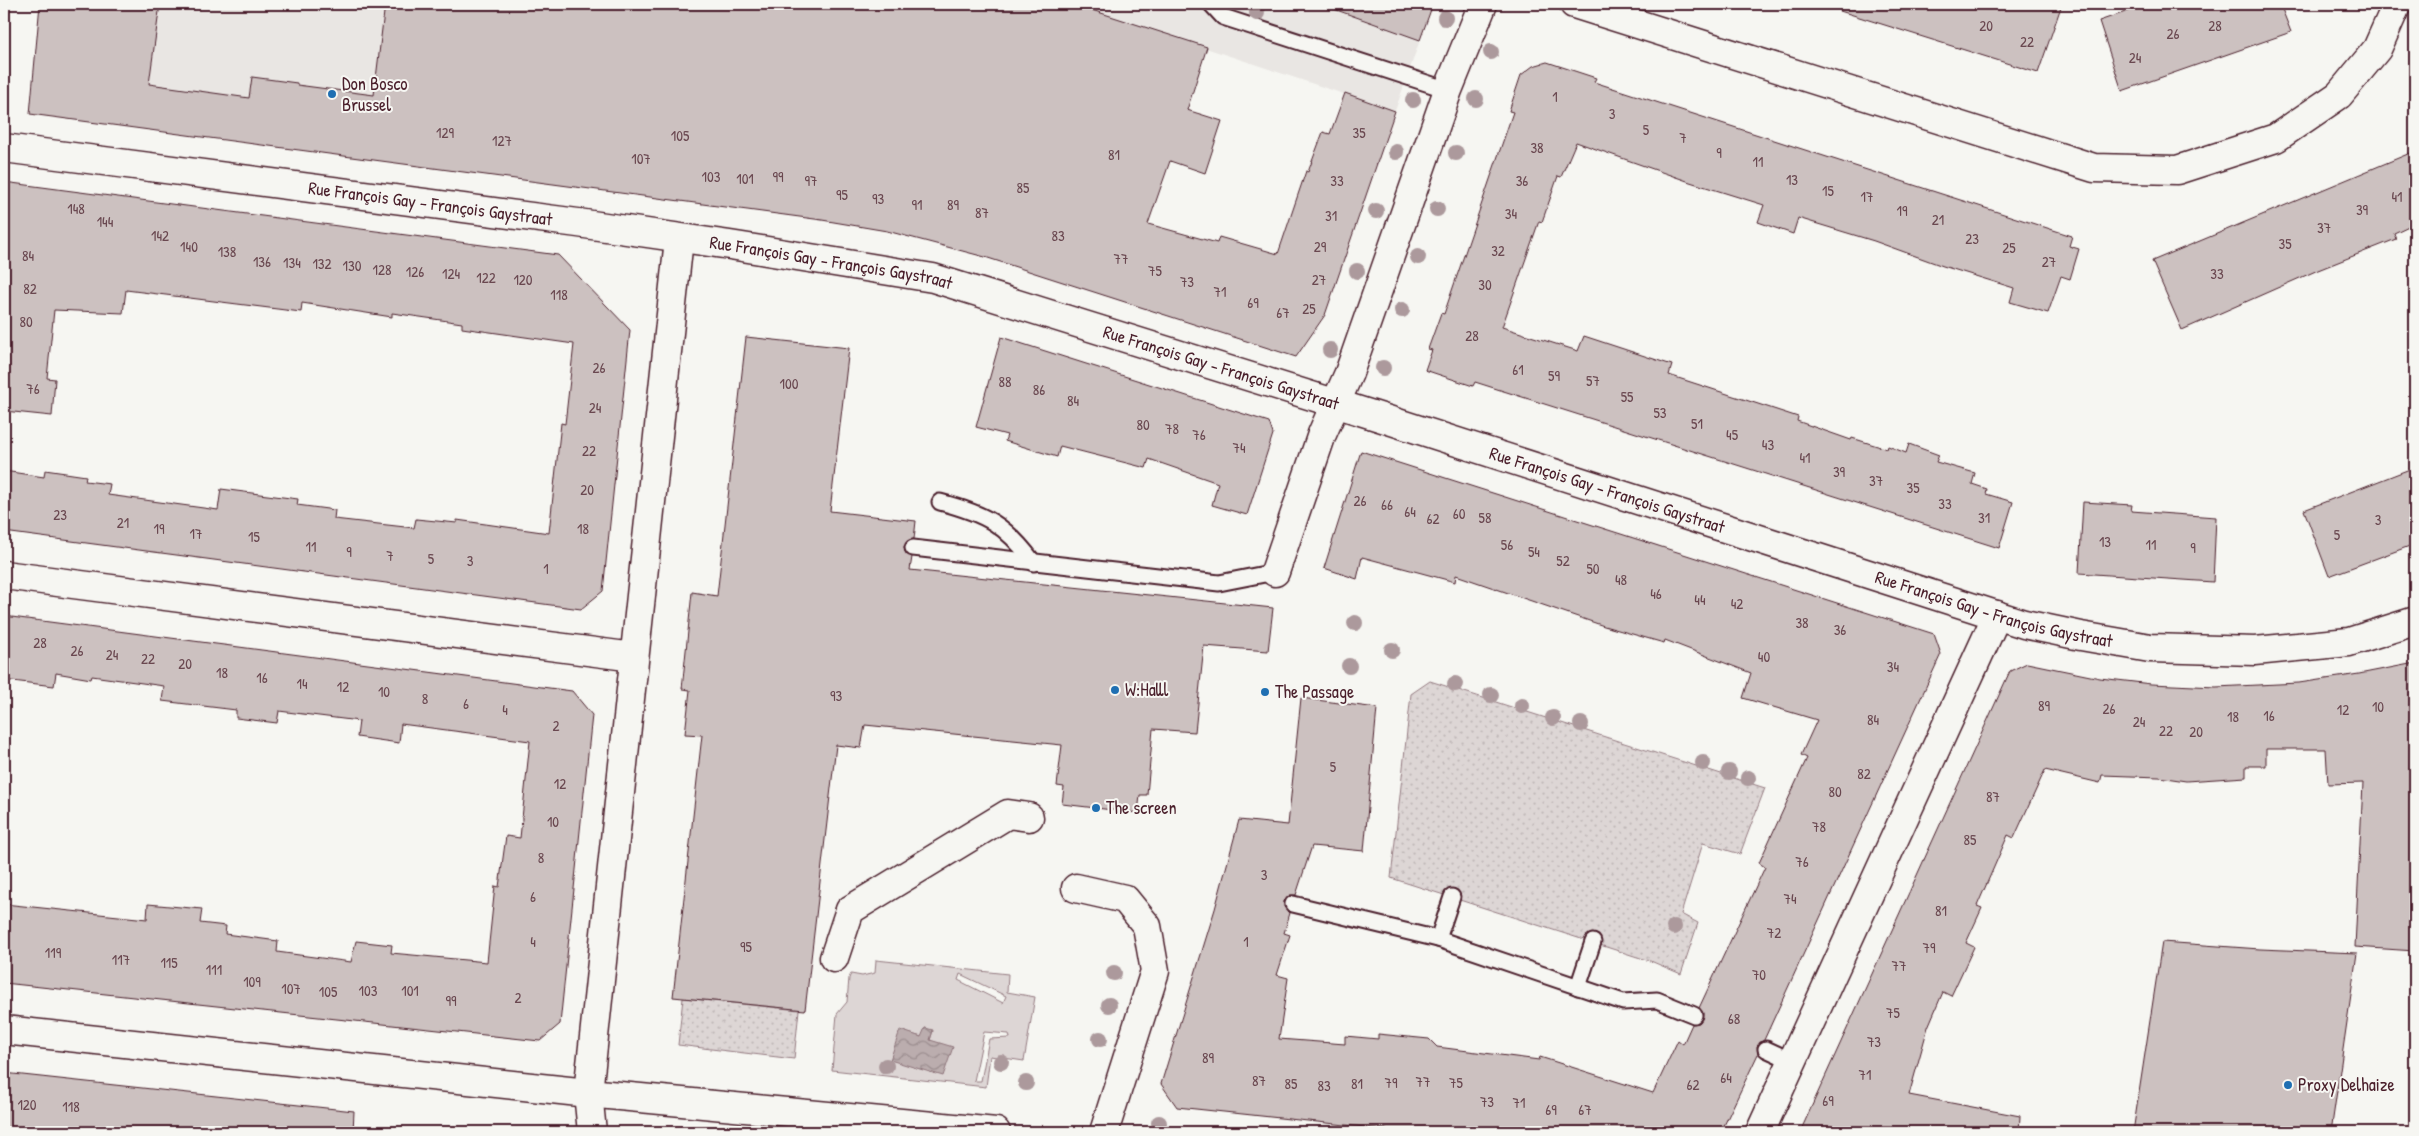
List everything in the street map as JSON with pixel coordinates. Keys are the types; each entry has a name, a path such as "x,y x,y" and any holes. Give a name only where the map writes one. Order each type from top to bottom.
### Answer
{"street":[{"path":"1275,572 1334,404 1349,373 1448,90 1483,4"},
{"path":"1574,4 2094,168 2177,170 2276,138 2339,95 2377,49 2397,4"},
{"name":"Rue François Gay - François Gaystraat","path":"4,148 568,222 730,245 933,278 2024,624 2081,636 2150,648 2255,651 2349,642 2415,621"},
{"path":"592,1132 588,1093 679,239"},
{"path":"4,576 634,657"},
{"path":"1760,1132 1998,615"},
{"path":"834,958 850,910 1008,814 1029,817"},
{"path":"1076,888 1125,899 1147,926 1154,971 1104,1132"},
{"path":"4,1030 588,1093 996,1132"}],"lane":[{"path":"1211,4 1223,17 1448,90"},
{"path":"940,502 968,510 993,521 1016,539 1034,563"},
{"path":"913,548 1219,583 1275,572"},
{"path":"1438,939 1452,897"},
{"path":"1293,904 1438,939 1623,1002 1656,1000 1694,1015"},
{"path":"1578,987 1593,942"},
{"path":"1766,1049 1792,1061"}],"shaded area":[{"name":"Don Bosco Brussel","path":"40,4 1002,4 992,36 550,183 30,114"},
{"path":"1073,4 1318,4 1420,40 1395,111"},
{"path":"1430,681 1765,788 1740,854 1703,843 1681,914 1698,923 1681,974 1653,962 1391,878 1411,694"},
{"path":"876,960 1008,974 1007,992 1035,997 1024,1061 990,1056 986,1087 832,1070 837,1014 847,1002 849,978 851,974 862,976 875,973","holes":["960,974 1006,996 1003,1003 958,980","925,1028 933,1031 930,1040 891,1060 900,1031 922,1037","984,1032 1009,1034 1010,1038 989,1039 981,1081 974,1081"]},
{"path":"683,998 799,1010 794,1059 678,1045"}],"water":[{"path":"925,1028 933,1030 930,1040 953,1047 943,1076 890,1060 900,1030 921,1037"}],"building":[{"path":"40,4 160,4 149,84 249,98 252,77 374,95 385,4 1073,4 1207,47 1187,110 1222,121 1205,173 1170,161 1148,224 1217,243 1219,237 1278,254 1306,171 1308,172 1323,132 1330,134 1345,93 1395,111 1325,315 1296,357 985,257 887,231 822,220 30,114"},
{"path":"1332,4 1433,4 1420,40 1331,8"},
{"path":"1841,4 2062,4 2038,73 1840,11"},
{"path":"2149,4 2280,4 2291,32 2122,91 2099,21"},
{"path":"1547,62 1596,78 1594,82 2072,236 2069,246 2079,249 2070,279 2061,276 2048,313 2010,302 2014,288 1943,266 1874,241 1798,218 1793,234 1758,222 1764,205 1690,182 1576,142 1561,177 1558,176 1542,222 1539,221 1502,327 1578,351 1584,336 1672,365 1669,375 1798,417 1797,421 1851,440 1852,438 1887,449 1888,446 1906,453 1909,444 1939,455 1936,462 1975,473 1972,484 1987,489 1986,494 2013,502 1999,548 1475,382 1473,386 1425,370 1432,350 1428,349 1441,313 1444,314 1513,112 1509,111 1521,75 1533,66"},
{"path":"2415,151 2415,223 2394,233 2396,239 2318,270 2182,330 2152,261"},
{"path":"4,182 558,255 630,330 603,591 581,609 4,532 4,471 44,477 45,470 86,476 85,481 110,484 108,495 218,510 221,489 298,499 297,505 335,510 334,519 414,528 416,519 457,523 457,520 549,533 561,423 565,424 574,344 462,328 462,323 392,313 392,317 302,303 301,312 126,290 123,313 54,310 47,378 55,379 52,416 4,411"},
{"path":"746,337 849,348 830,511 916,521 914,539 909,540 904,546 905,552 912,557 910,570 1273,608 1268,651 1204,646 1195,732 1153,729 1147,795 1140,795 1138,813 1062,804 1064,787 1057,786 1062,745 865,725 861,748 836,745 805,1010 673,997 702,735 685,734 690,690 682,689 692,592 717,596"},
{"path":"1001,337 1269,422 1273,434 1247,515 1212,505 1218,483 1149,459 1146,468 1060,446 1057,457 1005,441 1007,435 976,427"},
{"path":"1361,451 1934,634 1941,654 1764,1040 1757,1046 1758,1054 1721,1132 1411,1132 1177,1107 1161,1084 1215,909 1239,820 1288,825 1301,698 1377,708 1364,851 1312,846 1296,895 1290,895 1284,901 1284,907 1290,913 1284,933 1290,935 1277,975 1288,978 1279,1039 1345,1044 1345,1036 1378,1039 1378,1034 1429,1039 1437,1047 1539,1060 1540,1057 1653,1093 1678,1040 1683,1044 1692,1024 1699,1023 1702,1019 1703,1013 1699,1008 1765,867 1759,863 1807,758 1801,755 1817,720 1743,698 1751,673 1665,640 1664,643 1604,626 1456,575 1455,582 1362,557 1357,579 1324,568"},
{"path":"2415,467 2415,544 2329,576 2304,510"},
{"path":"2083,502 2132,505 2131,511 2216,517 2213,582 2079,573"},
{"path":"4,616 572,691 592,715 560,1024 540,1041 4,983 4,904 147,919 148,904 202,909 200,923 226,926 225,934 278,941 277,952 351,962 356,941 392,945 391,953 487,962 495,886 499,887 506,836 520,838 530,741 401,724 399,743 357,737 359,721 279,711 277,723 236,718 236,710 162,701 164,686 92,676 91,679 56,673 54,686 4,680"},
{"path":"2027,663 2100,678 2151,684 2216,687 2299,683 2415,663 2415,951 2355,947 2363,783 2328,784 2326,749 2266,749 2266,766 2246,766 2246,777 2186,781 2159,777 2102,775 2100,783 2045,770 2014,838 2008,835 1977,906 1982,908 1966,943 1974,947 1951,996 1943,992 1928,1027 1909,1095 2020,1116 2019,1132 1800,1132 2010,671"},
{"path":"2162,942 2357,953 2331,1132 2133,1132"},
{"path":"4,1073 354,1111 353,1132 4,1132"}],"place":[{"name":"Don Bosco Brussel","path":"332,94"},
{"name":"W:Halll","path":"1115,690"},
{"name":"The Passage","path":"1265,692"},
{"name":"The screen","path":"1096,808"},
{"name":"Proxy Delhaize","path":"2288,1085"}]}
